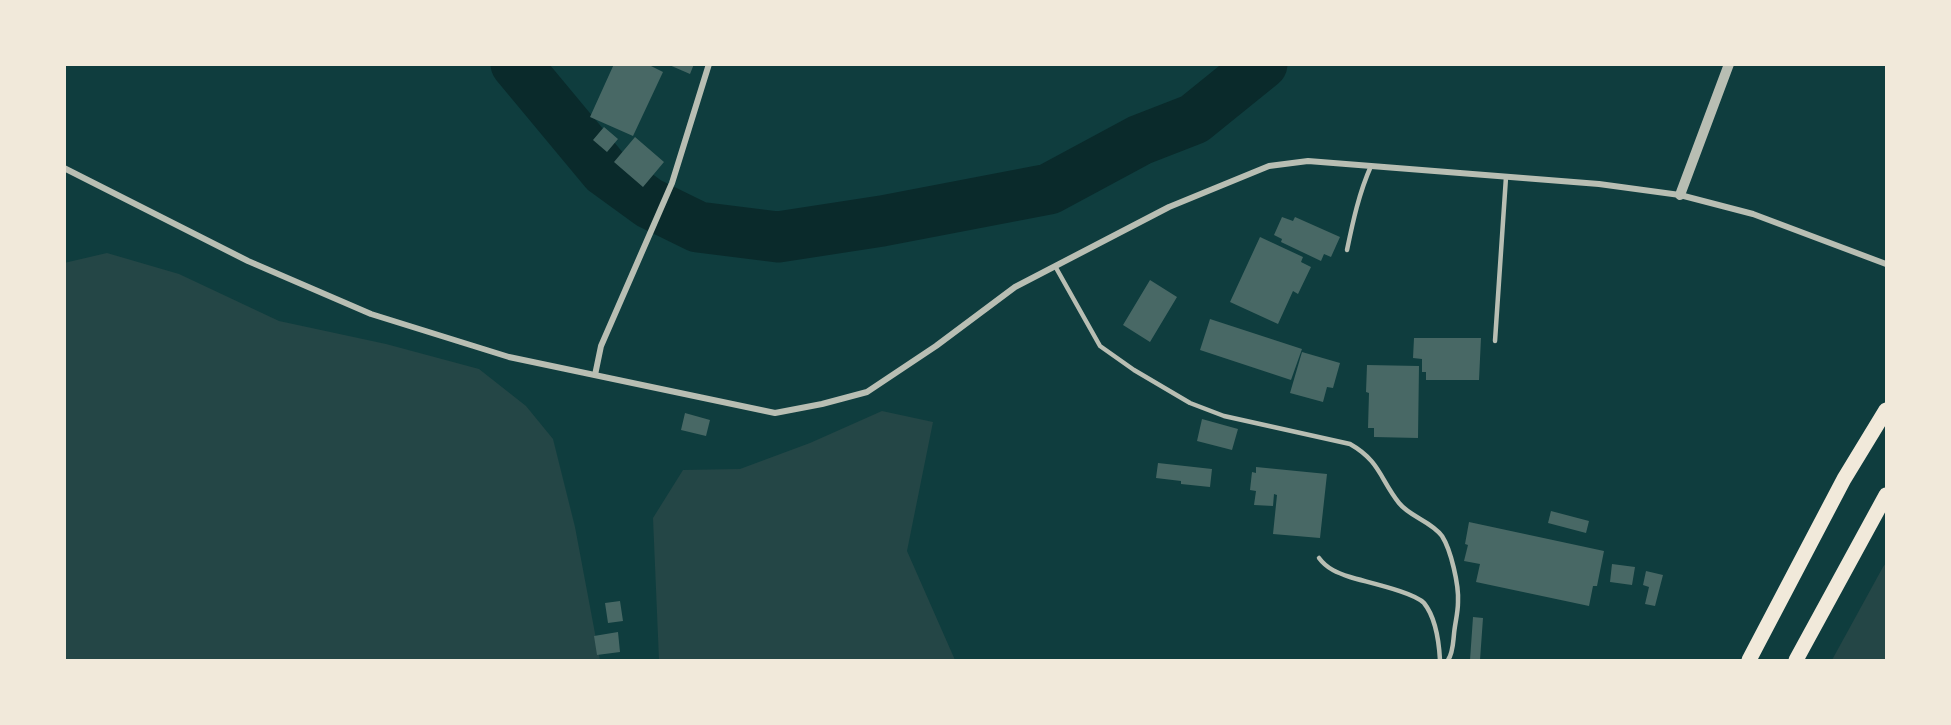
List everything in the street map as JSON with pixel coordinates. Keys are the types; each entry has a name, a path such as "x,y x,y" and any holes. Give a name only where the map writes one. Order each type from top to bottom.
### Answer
{"main road":[{"path":"1749,660 1844,479 1887,410"},
{"path":"1796,660 1887,495"}],"street":[{"path":"595,375 601,346 672,183 709,64"},
{"path":"1680,195 1729,64"},
{"path":"64,168 248,261 370,314 509,357 775,413 867,392 936,346 1015,287 1169,207 1269,166 1308,161 1599,184 1680,195 1753,214 1887,264"}],"lane":[{"path":"1347,250 1354,213 1371,166"},
{"path":"1495,341 1506,177"},
{"path":"1055,266 1100,346 1143,376 1190,403 1224,416 1350,444 1364,452 1381,472 1393,495 1406,511 1441,534 1451,552 1458,600 1452,652 1448,660"},
{"path":"1319,558 1328,568 1341,574 1410,595 1422,602 1430,613 1439,643 1440,660"}],"shaded area":[{"path":"107,253 179,274 279,321 386,344 479,369 526,406 553,439 575,527 600,660 65,660 64,263"},
{"path":"882,411 933,422 907,551 955,660 659,660 653,518 683,470 740,469 810,443"},
{"path":"1886,563 1886,660 1832,660 1883,567"}],"building":[{"path":"614,64 647,64 663,72 633,136 590,117"},
{"path":"667,64 694,64 690,74"},
{"path":"604,127 618,139 607,152 593,140"},
{"path":"635,137 664,162 643,187 614,162"},
{"path":"1282,217 1293,221 1295,217 1340,237 1331,257 1324,254 1321,261 1281,242 1282,239 1274,235"},
{"path":"1260,237 1303,257 1301,262 1311,267 1298,294 1293,291 1278,324 1230,302"},
{"path":"1150,280 1177,297 1150,342 1123,325"},
{"path":"1210,319 1302,349 1291,380 1200,350"},
{"path":"1414,338 1481,338 1479,380 1426,380 1426,372 1422,372 1422,359 1413,358"},
{"path":"1302,352 1340,363 1333,388 1327,387 1323,402 1290,393"},
{"path":"1367,365 1419,366 1418,438 1374,437 1374,428 1368,428"},
{"path":"685,413 710,420 706,436 681,430"},
{"path":"1202,419 1238,429 1232,450 1197,441"},
{"path":"1158,463 1212,469 1210,487 1181,484 1181,481 1156,478"},
{"path":"1256,467 1327,474 1320,538 1273,534 1277,495 1274,494 1273,506 1254,505 1256,491 1250,490 1252,472 1256,473"},
{"path":"1551,511 1589,521 1586,533 1548,523"},
{"path":"1469,522 1604,551 1597,586 1593,586 1589,606 1476,582 1480,564 1464,561 1468,545 1465,544"},
{"path":"1612,564 1635,567 1632,585 1610,582"},
{"path":"1646,571 1663,575 1655,606 1645,604 1649,587 1643,585"},
{"path":"620,601 623,621 608,623 605,603"},
{"path":"1473,617 1483,618 1480,660 1470,660"},
{"path":"618,632 620,652 597,655 594,636"}],"waterway":[{"path":"516,64 605,171 649,203 698,227 778,237 882,221 1049,189 1140,140 1194,119 1262,64"}]}
